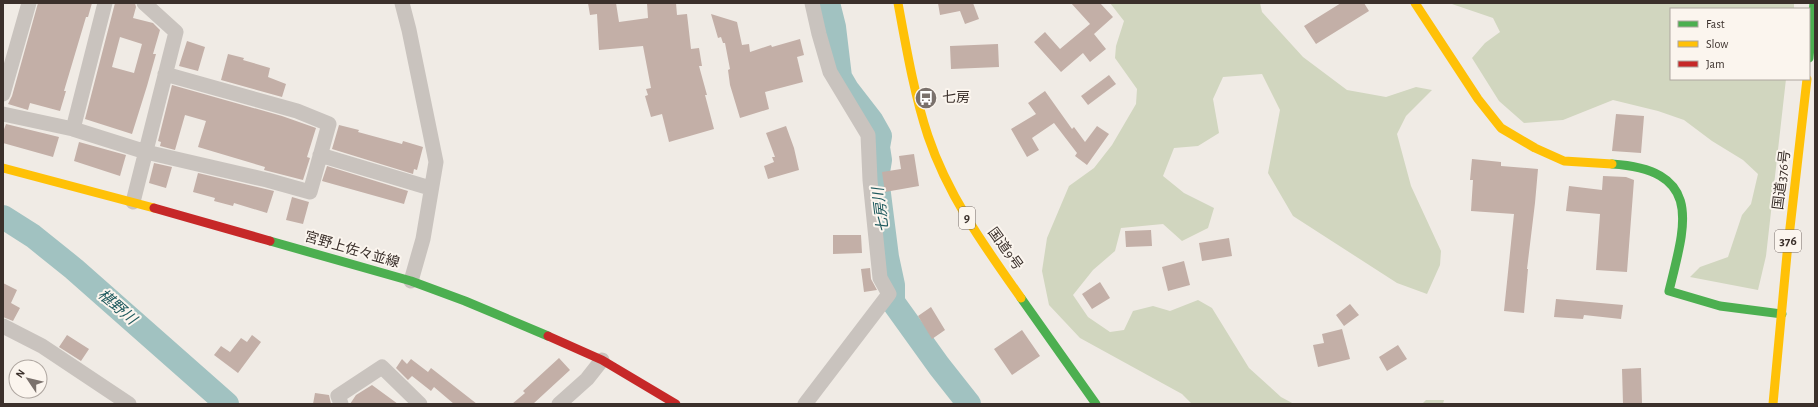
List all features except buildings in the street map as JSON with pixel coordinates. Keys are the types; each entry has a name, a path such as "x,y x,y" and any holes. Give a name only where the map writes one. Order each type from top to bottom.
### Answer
{"main road":[{"name":"国道9号","path":"898,3 910,65 928,136 950,187 976,234 1096,404"},
{"path":"1415,3 1478,99 1501,128 1535,148 1564,161 1628,166 1659,174 1676,188 1684,211 1680,242 1669,291 1720,306 1782,314"},
{"path":"1810,47 1814,3"},
{"name":"国道376号","path":"1773,404 1787,254 1807,80"},
{"name":"宮野上佐々並線","path":"3,168 133,202 411,281 465,300 602,360 676,404"}],"street":[{"path":"3,94 29,3"},
{"path":"73,129 105,3"},
{"path":"133,202 176,32 144,3"},
{"path":"402,3 436,162 430,188 423,239 411,281"},
{"path":"805,404 889,294 880,278 870,180 868,135 830,72 812,3"},
{"path":"3,114 73,129 146,152 267,180 310,192 329,124 297,111 165,74"},
{"path":"320,155 430,188"},
{"path":"3,326 42,346 129,404"},
{"path":"559,404 587,379 602,360"},
{"path":"341,404 338,396 382,367 420,404"}],"green space":[{"path":"1110,3 1260,3 1262,12 1303,57 1347,90 1386,97 1416,87 1432,90 1406,116 1397,134 1411,186 1441,251 1440,265 1427,294 1397,283 1293,216 1268,173 1280,110 1262,74 1223,77 1213,99 1219,133 1198,146 1174,148 1163,176 1184,193 1214,208 1208,228 1182,241 1163,224 1121,228 1115,251 1093,270 1073,295 1088,317 1110,332 1124,330 1133,311 1153,306 1170,311 1198,300 1212,308 1249,368 1281,397 1294,404 1192,404 1182,394 1080,338 1049,305 1042,271 1047,238 1069,186 1094,168 1112,145 1136,104 1137,89 1115,58 1116,46 1124,21"},
{"path":"1449,3 1794,3 1794,8 1670,8 1670,80 1786,80 1766,256 1758,290 1690,277 1700,267 1728,257 1742,215 1751,204 1758,174 1743,160 1712,141 1684,120 1658,111 1613,100 1563,120 1524,123 1499,101 1472,58 1485,43 1500,32 1493,18"},
{"path":"1426,400 1444,400 1443,404 1422,404"}],"waterway":[{"name":"七房川","path":"828,3 834,27 840,77 847,89 871,120 880,136 878,147 880,160 877,178 887,257 893,285 893,302 939,366 969,404"},
{"name":"椹野川","path":"3,217 33,236 74,269 227,404"}],"traffic: fast":[{"path":"1810,47 1814,3"},
{"path":"1612,164 1642,168 1662,177 1675,189 1681,205 1683,223 1680,244 1669,291 1720,306 1782,314"},
{"path":"270,241 411,281 465,301 548,336"},
{"path":"1021,298 1096,404"}],"traffic: slow":[{"path":"898,3 919,104 936,158 968,220 1021,298"},
{"path":"1415,3 1478,99 1501,128 1535,148 1564,161 1612,164"},
{"path":"1773,404 1787,254 1807,80"},
{"path":"3,168 154,208"}],"traffic: jam":[{"path":"154,208 270,241"},
{"path":"548,336 602,360 676,404"}],"place":[{"name":"七房","path":"926,98"}]}
